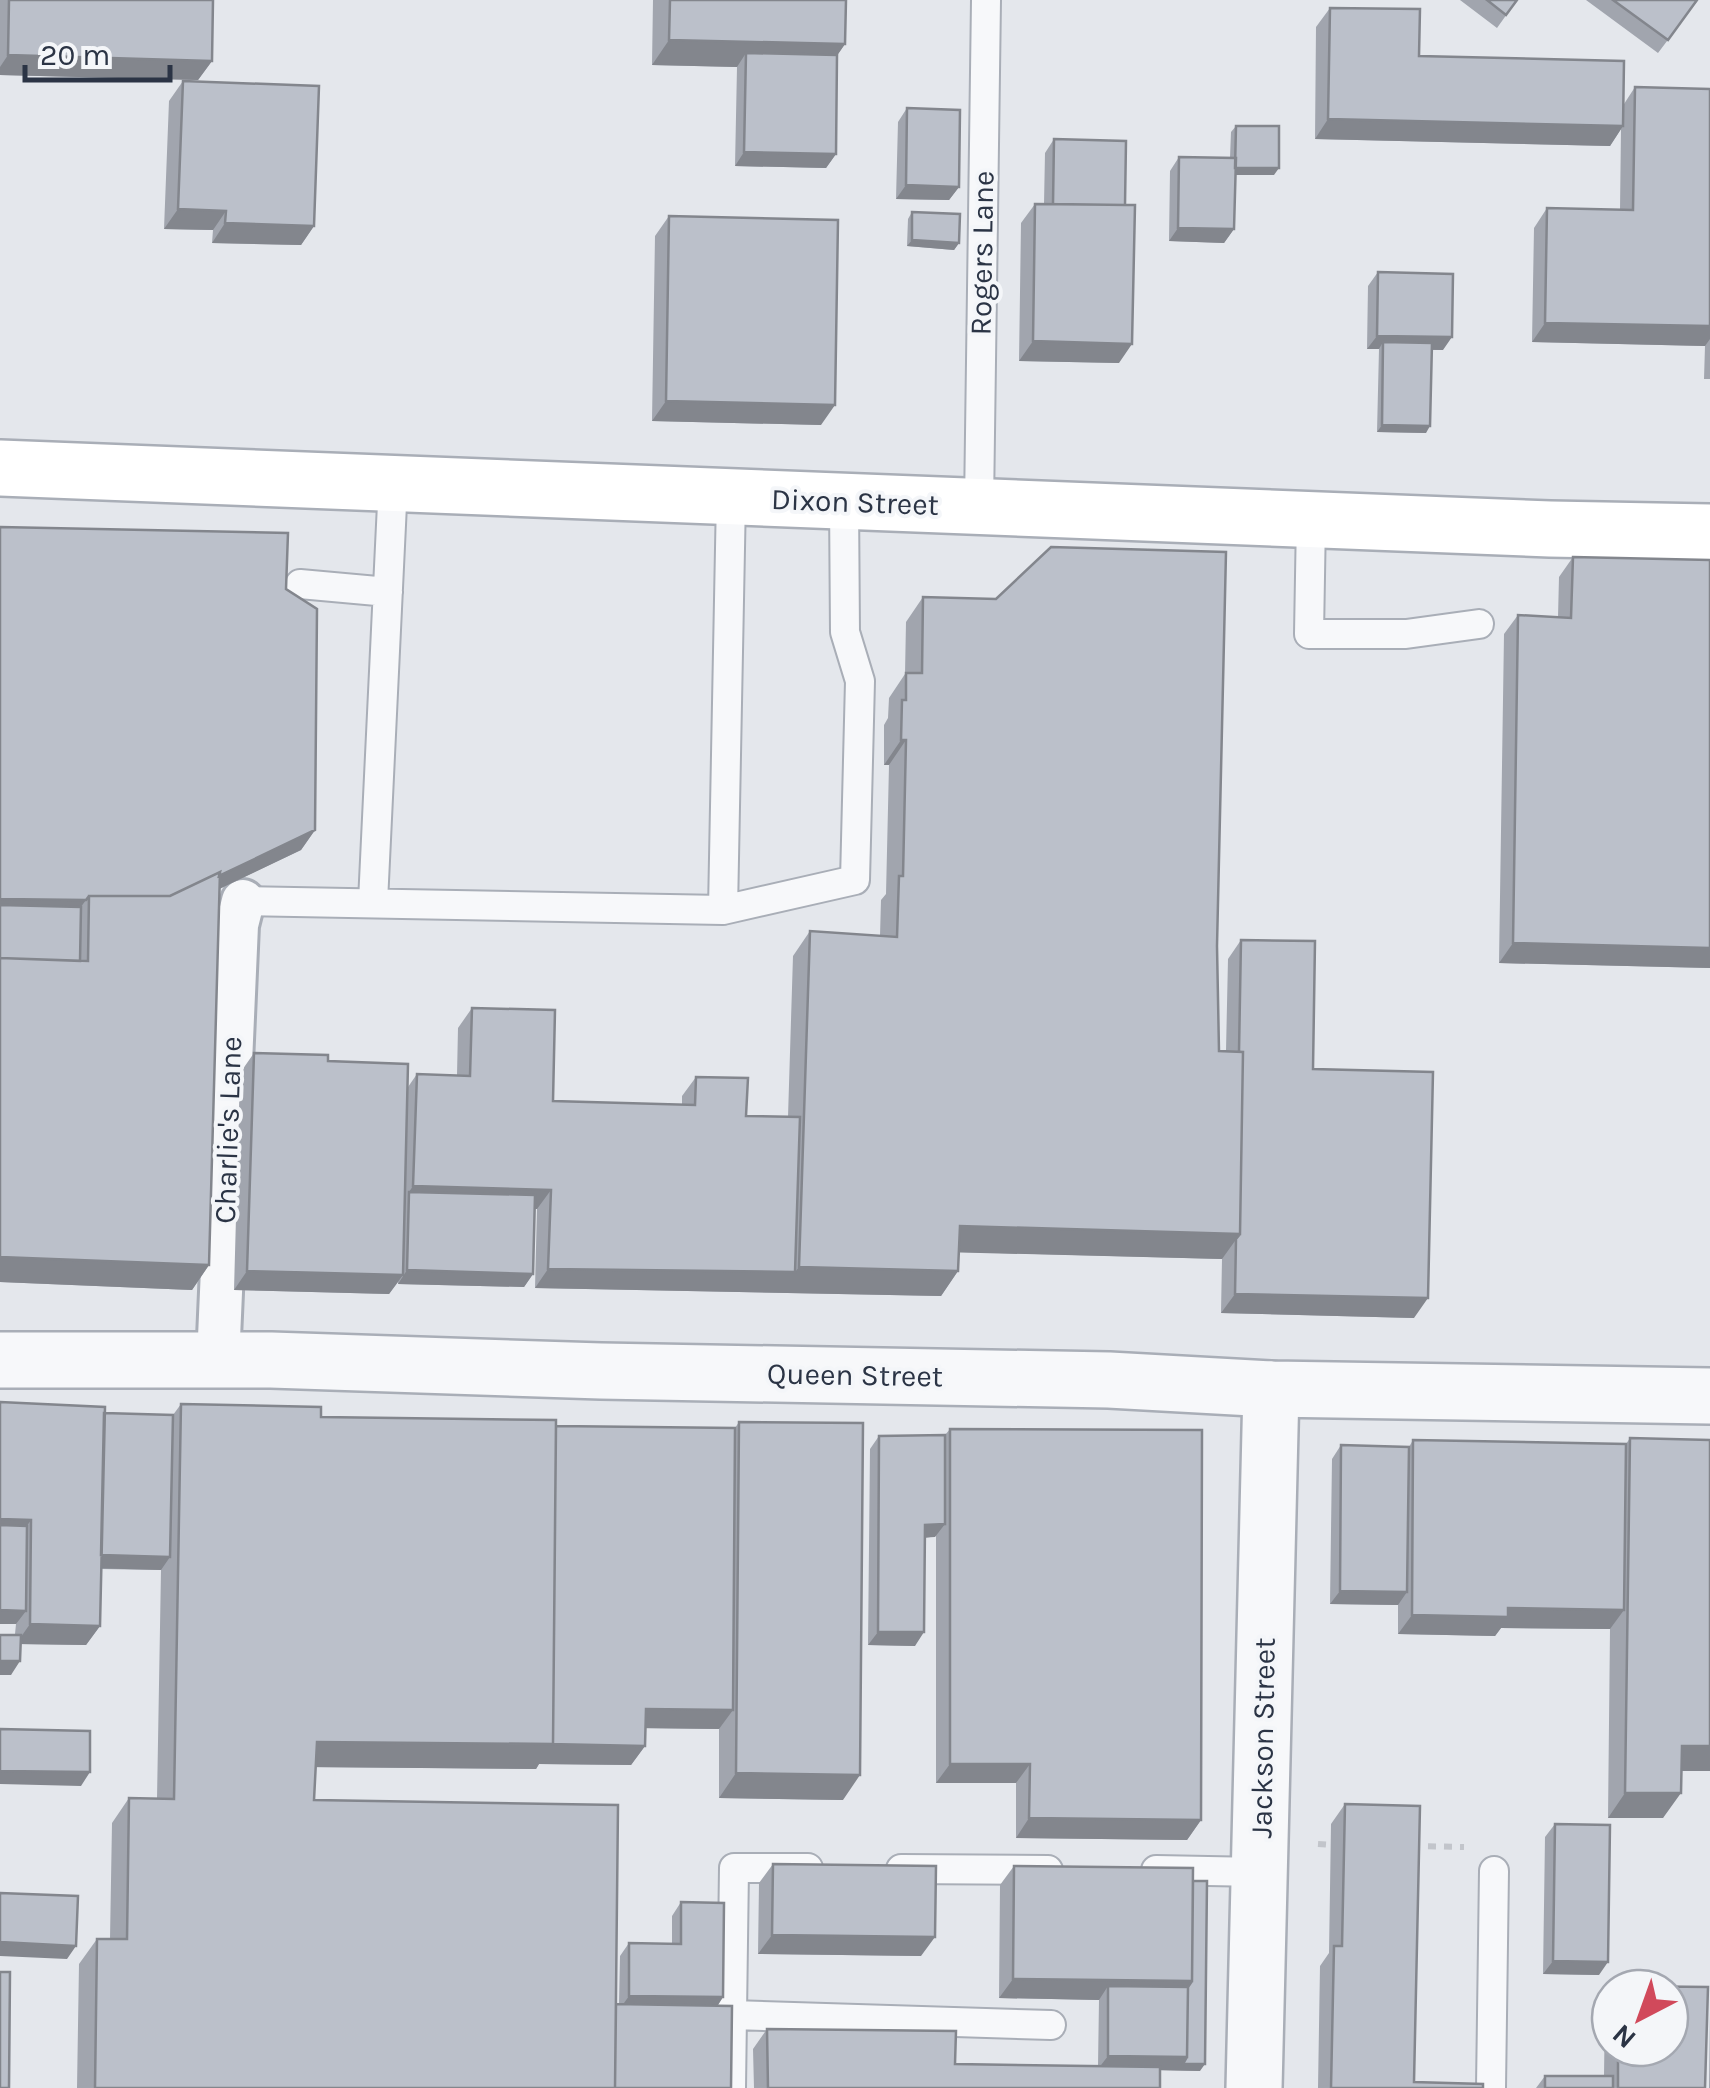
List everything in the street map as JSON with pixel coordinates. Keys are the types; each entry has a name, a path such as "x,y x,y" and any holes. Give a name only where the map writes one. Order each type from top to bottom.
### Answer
{"main road":[{"name":"Dixon Street","path":"0,468 1710,532"}],"street":[{"name":"Charlie's Lane","path":"218,1361 237,925 243,900"},
{"name":"Queen Street","path":"0,1360 218,1361 1109,1380 1272,1389 1710,1396"},
{"name":"Jackson Street","path":"1254,2088 1272,1389"}],"lane":[{"name":"Rogers Lane","path":"979,506 986,0"},
{"path":"373,902 393,484"},
{"path":"723,910 731,497"},
{"path":"243,900 723,910 854,880 860,681 845,632 844,501"},
{"path":"1311,519 1309,634 1406,634 1479,624"},
{"path":"300,584 388,592"},
{"path":"730,2088 734,1868 830,1868"},
{"path":"868,1869 1080,1870"},
{"path":"1137,1870 1260,1872"},
{"path":"1491,2088 1494,1870"},
{"path":"732,2016 1051,2025"}],"path":[{"path":"1318,1844 1331,1845"},
{"path":"1406,1846 1464,1848"}],"building":[{"path":"9,0 213,0 212,61 8,55"},
{"path":"670,0 846,0 845,44 669,40"},
{"path":"1487,0 1517,0 1506,15"},
{"path":"1613,0 1697,0 1668,40"},
{"path":"1330,8 1420,9 1419,56 1624,61 1623,126 1328,119"},
{"path":"746,53 837,55 836,154 744,152"},
{"path":"183,81 319,86 314,226 225,223 226,211 178,209"},
{"path":"1635,87 1710,89 1710,326 1545,323 1547,208 1633,210"},
{"path":"907,108 960,110 959,187 906,185"},
{"path":"1236,126 1279,126 1279,168 1235,168"},
{"path":"1054,139 1126,141 1125,205 1053,204"},
{"path":"1179,157 1236,158 1234,229 1178,228"},
{"path":"1035,204 1135,205 1132,344 1033,341"},
{"path":"912,212 960,214 959,243 912,240"},
{"path":"669,216 838,220 835,405 666,401"},
{"path":"1378,272 1453,274 1452,337 1377,336"},
{"path":"1383,342 1432,343 1430,426 1382,425"},
{"path":"0,527 288,533 286,589 317,609 315,830 170,896 0,899"},
{"path":"1051,547 1226,552 1217,946 1219,1051 1243,1052 1240,1234 960,1226 958,1271 799,1267 810,931 897,937 899,876 903,876 906,740 901,740 902,700 906,700 906,673 922,673 923,597 996,599"},
{"path":"1573,557 1710,560 1710,948 1513,943 1518,615 1571,618"},
{"path":"220,872 209,1265 0,1257 0,958 88,961 89,896 170,896"},
{"path":"0,905 81,907 80,961 0,958"},
{"path":"1241,940 1315,941 1313,1069 1433,1072 1428,1298 1235,1294 1236,1239 1240,1234"},
{"path":"472,1008 555,1010 553,1101 695,1105 696,1077 748,1078 746,1116 800,1117 795,1272 548,1269 551,1190 413,1186 417,1074 470,1076"},
{"path":"254,1053 328,1055 328,1061 408,1064 403,1275 247,1271"},
{"path":"409,1192 535,1195 533,1274 407,1270"},
{"path":"0,1402 105,1407 100,1626 30,1624 31,1520 0,1519"},
{"path":"181,1404 321,1407 321,1417 556,1420 553,1744 317,1742 314,1800 618,1805 615,2088 95,2088 97,1939 127,1939 129,1798 174,1799"},
{"path":"104,1413 173,1415 170,1557 101,1555"},
{"path":"739,1422 863,1423 860,1775 736,1773"},
{"path":"556,1426 735,1428 733,1710 646,1709 645,1746 549,1744 553,1744"},
{"path":"950,1429 1202,1430 1201,1820 1029,1818 1030,1764 950,1764"},
{"path":"945,1435 945,1524 925,1525 924,1632 878,1632 879,1436"},
{"path":"1630,1438 1710,1440 1710,1746 1682,1746 1681,1793 1625,1793"},
{"path":"1413,1440 1626,1444 1624,1610 1508,1608 1508,1617 1412,1615"},
{"path":"1341,1445 1409,1447 1407,1592 1340,1591"},
{"path":"0,1525 27,1526 26,1611 0,1610"},
{"path":"0,1635 21,1635 20,1661 0,1661"},
{"path":"0,1729 90,1731 90,1772 0,1771"},
{"path":"1345,1804 1420,1806 1414,2082 1483,2084 1483,2088 1331,2088 1334,1946 1342,1946"},
{"path":"1555,1824 1610,1825 1608,1962 1553,1961"},
{"path":"773,1864 936,1866 935,1937 772,1935"},
{"path":"1014,1866 1193,1868 1192,1981 1013,1979"},
{"path":"1193,1881 1207,1881 1205,2064 1183,2064 1187,2057 1188,1987 1192,1981"},
{"path":"0,1893 78,1896 76,1946 0,1942"},
{"path":"681,1902 724,1903 723,1997 629,1996 629,1943 681,1944"},
{"path":"0,1972 10,1972 9,2088 0,2088"},
{"path":"1108,1986 1188,1987 1187,2057 1108,2056"},
{"path":"1690,1987 1708,1987 1705,2088 1618,2088 1618,2068 1690,2068"},
{"path":"616,2004 732,2006 731,2088 615,2088"},
{"path":"767,2029 956,2031 955,2064 1160,2067 1160,2088 768,2088"},
{"path":"1545,2076 1613,2076 1613,2088 1545,2088"}]}
